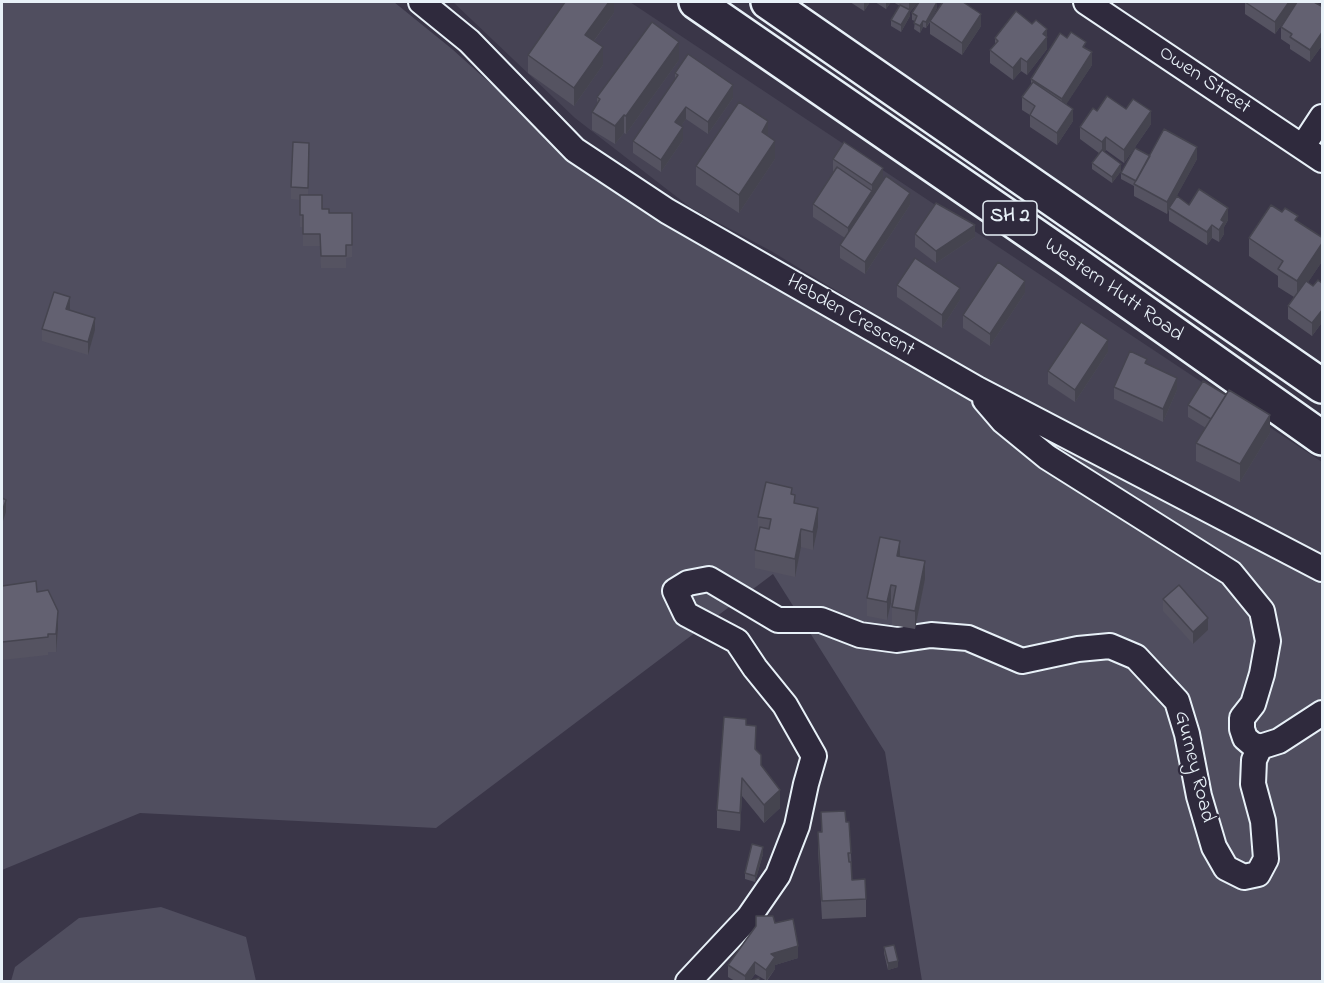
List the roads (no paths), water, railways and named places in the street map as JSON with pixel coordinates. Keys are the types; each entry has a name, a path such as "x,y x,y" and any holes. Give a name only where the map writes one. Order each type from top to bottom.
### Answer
{"highway":[{"name":"Western Hutt Road","path":"696,2 1069,259 1323,438"},
{"name":"Western Hutt Road","path":"768,2 1323,386"}],"street":[{"name":"Hebden Crescent","path":"421,2 469,41 575,150 667,211 977,389 1323,569"},
{"name":"Owen Street","path":"1086,2 1323,160"},
{"path":"1303,146 1323,117"},
{"path":"977,389 1003,421 1047,457 1231,573 1262,611 1268,641 1262,674 1253,704 1242,718 1245,738 1260,747 1279,741 1323,713"},
{"name":"Gurney Road","path":"688,981 749,917 778,874 797,826 814,756 785,705 737,641 686,614 675,591 688,583 709,579 778,620 821,620 860,635 897,640 931,634 968,638 1022,661 1078,649 1110,646 1136,657 1177,701 1187,734 1199,796 1214,847 1226,868 1244,877 1258,874 1266,859 1263,821 1253,784 1254,760 1260,747"}]}
